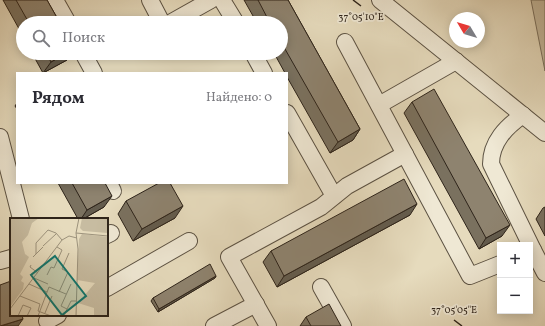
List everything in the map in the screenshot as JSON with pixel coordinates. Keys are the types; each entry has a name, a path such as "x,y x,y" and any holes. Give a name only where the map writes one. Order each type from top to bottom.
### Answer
{"street":[{"path":"55,0 64,16"},
{"path":"150,0 158,16"},
{"path":"182,16 211,0"},
{"path":"222,0 232,16"},
{"path":"380,0 545,133"},
{"path":"345,42 470,276 497,265"},
{"path":"87,60 93,72"},
{"path":"257,60 263,72"},
{"path":"378,105 456,61"},
{"path":"288,115 334,196"},
{"path":"523,115 502,132 493,147 491,164 528,242"},
{"path":"0,137 21,218"},
{"path":"268,326 229,257 321,207 347,186 405,154"},
{"path":"108,287 189,242"},
{"path":"533,253 545,273"},
{"path":"0,261 10,258"},
{"path":"321,287 343,326"},
{"path":"214,326 256,304"}],"shaded area":[{"path":"531,0 545,0 545,71"}],"building":[{"path":"16,0 47,0 56,16 25,16"},
{"path":"258,0 288,0 360,129 338,142 288,54 288,16 266,16"},
{"path":"434,89 510,225 486,238 412,102"},
{"path":"404,179 417,204 284,276 271,251"},
{"path":"73,184 106,184 112,196 87,210"},
{"path":"157,184 171,184 183,206 142,229 126,201"},
{"path":"210,264 216,276 159,309 153,298"},
{"path":"10,281 10,316 22,316 23,319 0,326 0,285"},
{"path":"329,304 341,326 311,326 306,317"}]}
